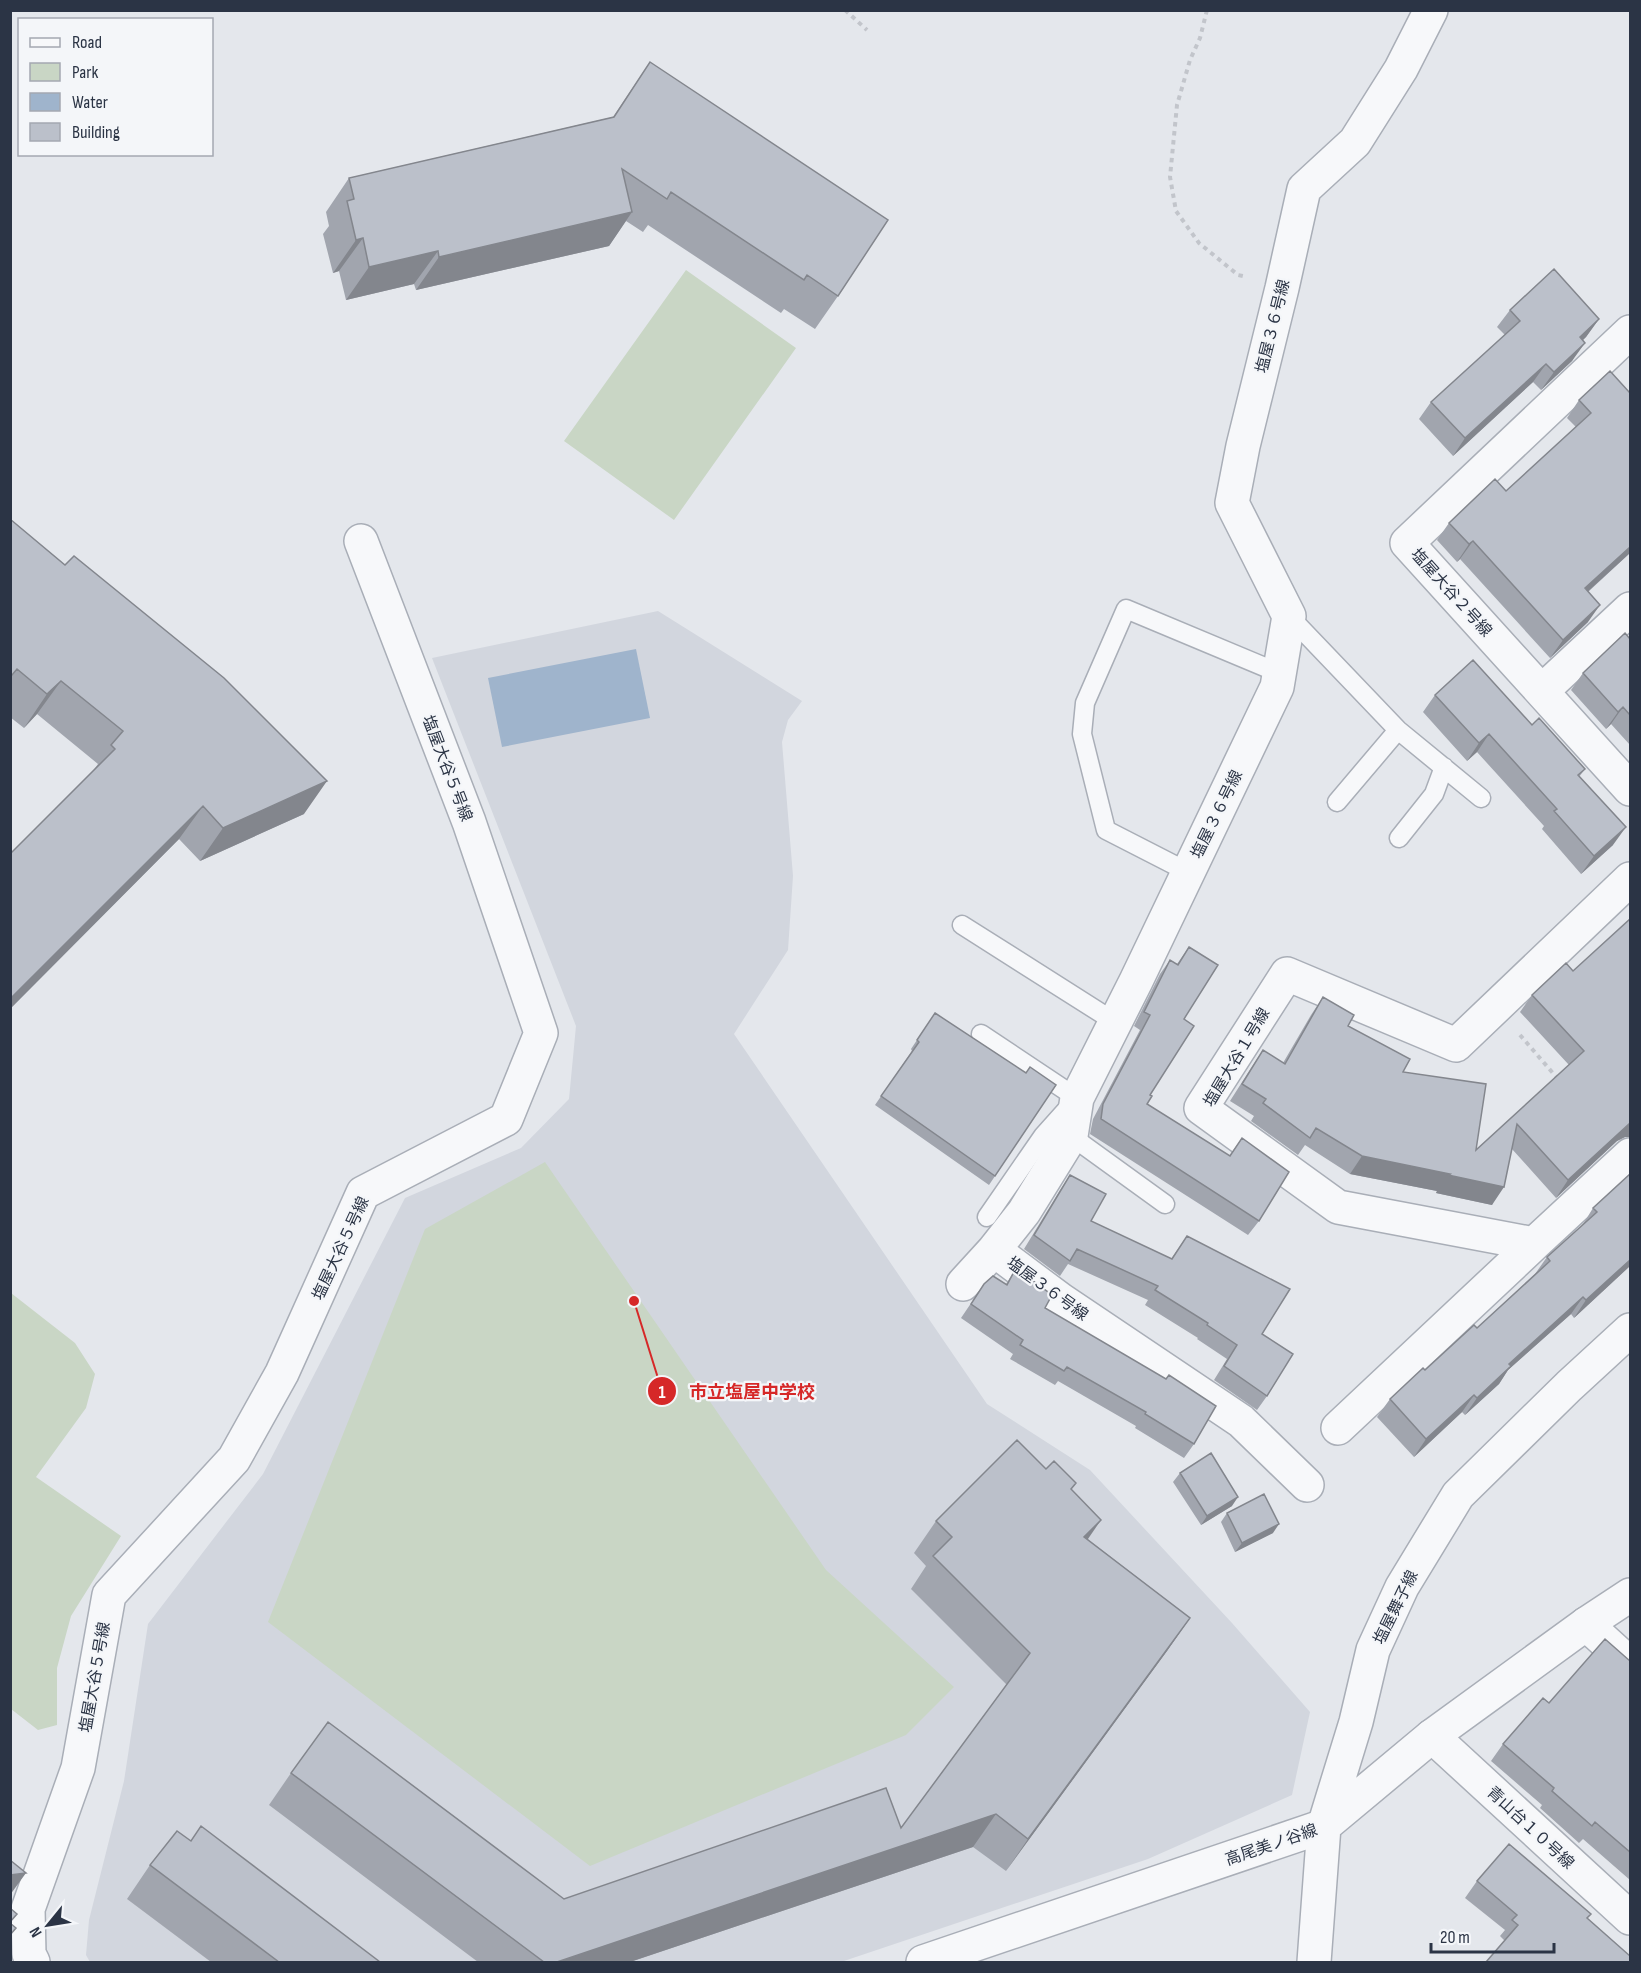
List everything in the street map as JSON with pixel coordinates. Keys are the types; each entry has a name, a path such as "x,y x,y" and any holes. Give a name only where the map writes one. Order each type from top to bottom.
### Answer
{"street":[{"name":"塩屋３６号線","path":"1307,1485 1240,1421 1061,1299 994,1250 1024,1212 1071,1136 1077,1098 1277,687 1289,616 1232,502 1243,446 1304,189 1355,142 1401,69 1431,10"},
{"name":"塩屋大谷２号線","path":"1630,332 1407,543 1630,789"},
{"name":"塩屋大谷５号線","path":"33,1962 29,1954 28,1909 78,1768 109,1595 234,1459 282,1373 363,1193 506,1119 541,1033 469,822 361,541"},
{"path":"1542,691 1630,609"},
{"name":"塩屋大谷１号線","path":"1534,1244 1338,1207 1201,1108 1287,974 1456,1045 1630,879"},
{"path":"1338,1428 1630,1155"},
{"path":"963,1284 994,1250"},
{"name":"塩屋舞子線","path":"1314,1962 1324,1826 1356,1722 1373,1650 1402,1587 1458,1495 1569,1386 1630,1330"},
{"name":"高尾美ノ谷線","path":"923,1962 1324,1826 1432,1736 1630,1594"},
{"path":"1586,1624 1630,1664"},
{"name":"青山台１０号線","path":"1432,1736 1630,1918"}],"lane":[{"path":"1188,872 1106,830 1082,734 1085,703 1126,609 1279,673"},
{"path":"1289,616 1398,730 1481,798"},
{"path":"1337,802 1398,730"},
{"path":"1399,838 1434,794 1444,767"},
{"path":"962,926 1115,1022"},
{"path":"981,1034 1077,1098 1043,1136 987,1217"},
{"path":"1071,1136 1165,1204"}],"path":[{"path":"845,10 867,30"},
{"path":"1207,10 1177,105 1170,177 1176,211 1199,243 1238,275 1282,288"},
{"path":"1496,1007 1565,1088"}],"shaded area":[{"path":"658,611 802,701 788,720 782,742 793,876 788,950 734,1034 987,1404 1090,1470 1232,1623 1310,1712 1292,1795 1148,1859 841,1962 90,1962 86,1955 89,1920 124,1781 148,1624 263,1474 405,1198 521,1148 569,1099 576,1026 432,658"}],"green space":[{"path":"686,270 796,348 674,520 564,441"},
{"path":"545,1162 826,1570 954,1687 906,1735 590,1866 268,1622 425,1229"},
{"path":"11,1293 75,1343 95,1374 86,1408 36,1477 121,1536 71,1616 57,1668 57,1725 38,1730 11,1709"}],"water":[{"path":"636,649 650,718 502,747 488,678"}],"building":[{"path":"650,62 888,220 838,296 807,275 804,280 671,192 667,199 622,169 632,212 439,257 438,251 369,267 363,238 356,240 347,201 354,199 349,178 614,117"},
{"path":"1554,269 1599,319 1580,337 1585,343 1554,372 1546,364 1465,438 1431,402 1520,321 1510,310"},
{"path":"1610,371 1630,393 1630,547 1585,588 1600,605 1563,640 1473,541 1469,544 1449,523 1495,479 1506,491 1591,413 1579,400"},
{"path":"10,519 65,565 74,556 224,678 327,781 223,828 203,806 10,999 10,854 115,749 111,745 123,731 61,681 47,694 17,669 12,675 10,673"},
{"path":"1625,633 1630,639 1630,715 1623,707 1618,712 1583,673"},
{"path":"1473,660 1532,725 1539,718 1585,769 1578,775 1626,827 1594,856 1554,811 1557,809 1489,734 1479,743 1435,695"},
{"path":"1630,919 1630,1123 1568,1180 1517,1124 1504,1187 1362,1156 1316,1128 1310,1138 1263,1103 1266,1099 1242,1084 1263,1050 1285,1064 1323,997 1354,1015 1348,1026 1410,1059 1403,1072 1486,1084 1476,1150 1584,1051 1532,995 1566,963 1573,971"},
{"path":"1189,947 1218,965 1184,1019 1194,1026 1150,1095 1152,1096 1147,1104 1230,1156 1242,1138 1289,1172 1259,1221 1101,1119 1103,1104 1150,1015 1144,1012 1170,960 1178,965"},
{"path":"935,1013 1026,1073 1030,1067 1056,1085 995,1176 881,1096 919,1042 917,1040"},
{"path":"1630,1174 1630,1260 1586,1300 1583,1297 1509,1364 1511,1366 1477,1398 1474,1395 1426,1439 1390,1399 1474,1325 1477,1328 1550,1261 1547,1257 1597,1212 1593,1208"},
{"path":"1070,1175 1106,1194 1091,1221 1172,1259 1187,1236 1290,1289 1262,1334 1293,1354 1267,1396 1224,1366 1237,1345 1207,1325 1208,1323 1155,1290 1158,1286 1077,1249 1070,1261 1034,1235"},
{"path":"1016,1268 1052,1295 1045,1308 1166,1379 1169,1375 1216,1406 1194,1444 1145,1414 1146,1412 1067,1367 1064,1371 1020,1345 1023,1340 971,1304 984,1284 993,1276 1007,1285"},
{"path":"1017,1440 1046,1469 1054,1461 1076,1483 1071,1489 1101,1520 1084,1537 1190,1618 1028,1839 996,1814 557,1962 544,1962 291,1773 328,1722 564,1899 886,1788 901,1828 1030,1653 933,1556 952,1537 936,1521"},
{"path":"1211,1453 1238,1497 1207,1516 1180,1473"},
{"path":"1264,1494 1279,1524 1242,1543 1227,1513"},
{"path":"1605,1639 1630,1661 1630,1852 1595,1822 1592,1826 1552,1791 1554,1788 1503,1744 1543,1698 1549,1703"},
{"path":"201,1826 380,1962 279,1962 150,1865 177,1831 191,1841"},
{"path":"1509,1844 1591,1914 1587,1918 1630,1956 1630,1962 1486,1962 1518,1925 1512,1920 1517,1915 1477,1881"},
{"path":"10,1860 26,1873 10,1875"},
{"path":"10,1908 17,1914 10,1922"},
{"path":"10,1923 16,1928 10,1935"}],"place":[{"name":"市立塩屋中学校","path":"634,1301"}]}
